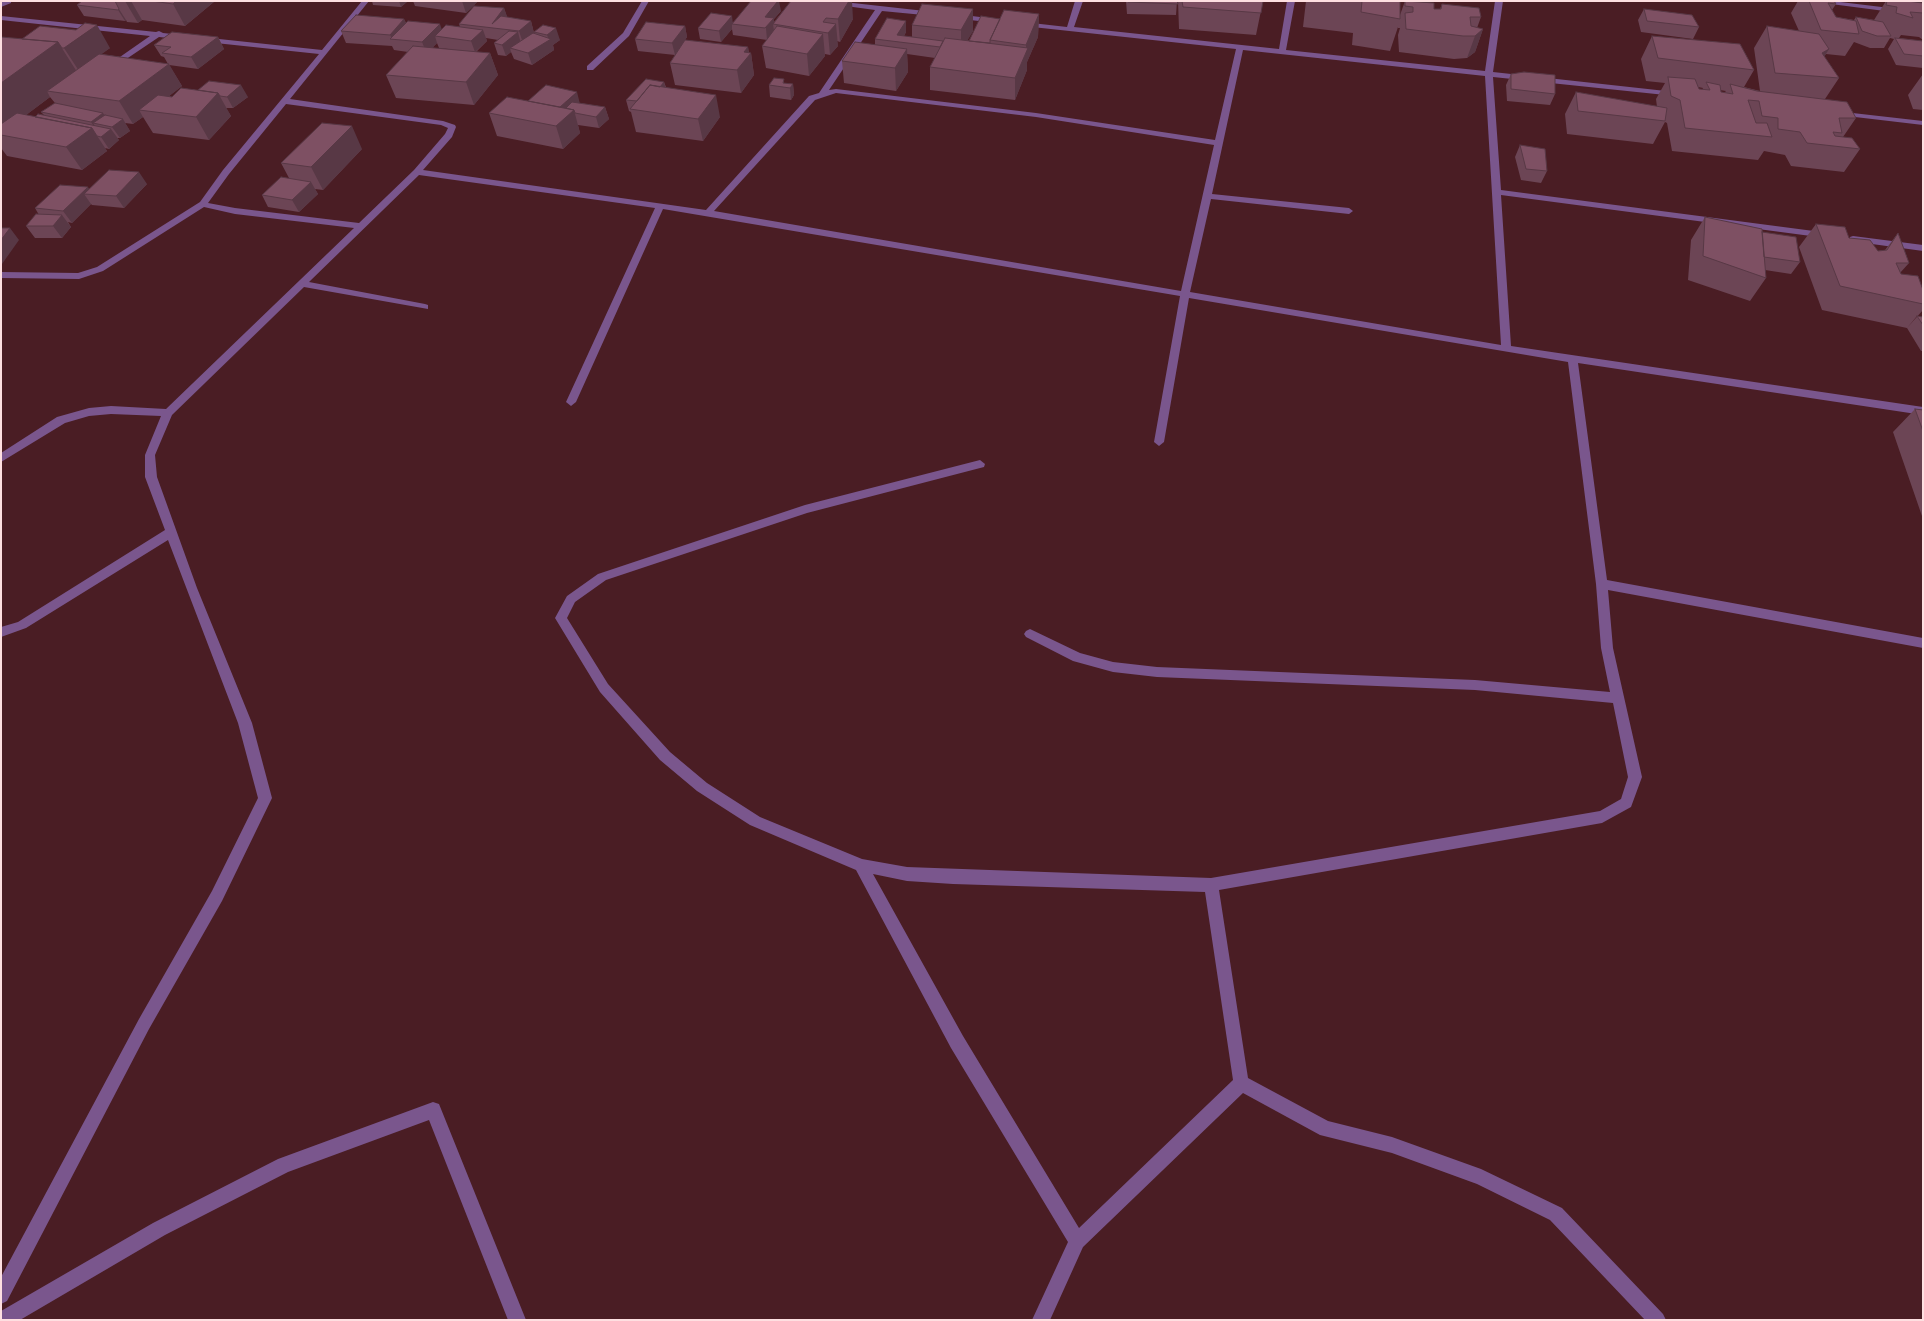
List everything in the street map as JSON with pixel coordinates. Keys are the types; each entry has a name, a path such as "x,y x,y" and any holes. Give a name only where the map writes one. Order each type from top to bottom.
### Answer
{"street":[{"path":"1,6 8,1"},
{"path":"1,275 79,276 100,269 203,204 226,172 366,1"},
{"path":"590,68 626,34 646,1"},
{"path":"812,1 1004,22"},
{"path":"1070,29 1079,1"},
{"path":"1282,51 1291,1"},
{"path":"1498,1 1489,73 1506,349"},
{"path":"1817,2 1923,14"},
{"path":"823,94 880,8"},
{"path":"1,18 159,33 324,52"},
{"path":"1013,22 1686,96"},
{"path":"104,72 159,33"},
{"path":"1159,442 1184,295 1240,46"},
{"path":"708,213 812,98 836,92 1036,115 1218,142"},
{"path":"1,1295 144,1024 217,896 265,798 245,723 191,588 151,476 150,456 168,413 418,172 449,135 452,127 443,123 284,101"},
{"path":"1824,112 1923,123"},
{"path":"418,172 708,213 1573,360 1923,411"},
{"path":"1496,192 1923,248"},
{"path":"1206,196 1349,211"},
{"path":"203,204 235,211 360,226"},
{"path":"570,402 660,206"},
{"path":"303,284 425,306"},
{"path":"980,464 805,509 602,577 571,599 560,618 604,688 665,756 702,787 756,821 861,865 908,874 1211,885 1602,817 1626,803 1635,777 1616,698 1607,648 1602,584 1573,360"},
{"path":"1,458 61,420 89,412 111,410 168,413"},
{"path":"1,632 22,625 171,532"},
{"path":"1602,584 1923,643"},
{"path":"1030,634 1077,657 1113,667 1157,672 1475,685 1616,698"},
{"path":"861,865 956,1042 1077,1241"},
{"path":"1211,885 1241,1083"},
{"path":"1041,1320 1077,1241 1241,1083"},
{"path":"1241,1083 1326,1129 1392,1145 1481,1177 1556,1214 1657,1320"},
{"path":"2,1320 159,1229 284,1165 433,1110 517,1320"}],"building":[{"path":"82,1 115,1 119,9 77,5"},
{"path":"152,1 176,1 173,4"},
{"path":"751,1 778,1 765,17 774,18 765,28 732,24"},
{"path":"791,1 849,1 838,19 826,18 823,22 836,24 828,33 773,24"},
{"path":"1177,1 1178,4 1128,2"},
{"path":"1182,1 1263,1 1261,13 1183,7"},
{"path":"1362,1 1400,1 1400,19 1361,12"},
{"path":"1405,1 1434,3 1434,9 1441,9 1442,4 1479,8 1481,17 1470,17 1471,26 1483,29 1475,36 1463,36 1406,29 1405,13 1413,12 1413,7 1405,6"},
{"path":"1809,1 1834,1 1836,4 1828,3 1836,17 1856,21 1859,34 1821,30"},
{"path":"1887,1 1923,3 1923,13 1910,12 1913,18 1896,13 1897,7 1886,5"},
{"path":"922,4 973,9 961,30 912,25"},
{"path":"474,6 504,8 492,24 501,16 531,21 519,31 459,24"},
{"path":"1644,9 1692,15 1699,27 1647,21"},
{"path":"1004,10 1039,14 1026,45 990,40"},
{"path":"711,13 732,16 719,31 698,28"},
{"path":"356,15 404,19 390,35 341,31"},
{"path":"981,16 1000,19 990,43 969,41"},
{"path":"1856,17 1883,22 1891,36 1877,36 1862,31"},
{"path":"887,18 906,21 897,35 943,41 940,47 875,39"},
{"path":"408,21 440,24 422,42 390,39"},
{"path":"646,22 685,26 672,43 635,39"},
{"path":"85,23 97,25 64,48 58,42 22,39 40,26 76,30"},
{"path":"446,25 483,30 471,41 435,36"},
{"path":"543,25 556,28 547,35 534,32"},
{"path":"777,26 823,34 807,54 762,46"},
{"path":"1767,26 1819,34 1829,49 1822,53 1839,78 1775,73"},
{"path":"509,31 518,32 502,45 494,43"},
{"path":"172,32 218,37 191,57 162,53 171,47 154,45"},
{"path":"533,33 551,39 528,53 510,48"},
{"path":"1652,36 1740,44 1754,70 1658,58"},
{"path":"1,37 58,42 1,83"},
{"path":"945,38 1028,48 1015,78 930,67"},
{"path":"1895,38 1923,41 1923,56 1904,54"},
{"path":"685,40 748,47 744,52 751,53 737,70 670,63"},
{"path":"855,42 907,49 895,68 842,61"},
{"path":"413,46 490,53 466,82 386,75"},
{"path":"99,54 169,64 119,101 47,91"},
{"path":"1524,72 1555,75 1555,94 1511,89 1511,74"},
{"path":"1668,77 1695,79 1699,89 1710,90 1706,82 1720,85 1721,92 1733,94 1730,84 1757,91 1847,102 1856,118 1839,118 1842,133 1833,132 1835,136 1852,138 1860,149 1807,143 1800,132 1778,129 1778,118 1762,116 1759,101 1748,100 1756,123 1767,123 1772,137 1685,128 1680,100 1671,96"},
{"path":"774,78 784,79 783,83 793,84 790,88 769,85"},
{"path":"646,79 664,82 660,87 650,85 637,101 626,100"},
{"path":"209,81 241,85 227,97 220,96 218,93 198,90"},
{"path":"546,85 577,92 560,107 528,101"},
{"path":"650,85 716,95 698,119 630,109"},
{"path":"181,88 218,93 196,117 139,110 158,95 172,97"},
{"path":"1576,92 1667,108 1665,121 1578,111"},
{"path":"507,97 574,110 556,126 489,113"},
{"path":"572,102 605,107 596,117 575,113 574,110 566,108"},
{"path":"55,103 103,113 91,122 41,112"},
{"path":"17,113 92,128 66,147 1,135 1,124"},
{"path":"38,114 111,129 101,137 97,136 92,128 35,117"},
{"path":"105,115 123,119 112,127 93,123"},
{"path":"322,123 352,126 311,167 281,163"},
{"path":"1520,145 1545,149 1547,171 1526,169"},
{"path":"109,170 139,172 116,196 84,194"},
{"path":"281,177 311,182 292,200 262,195"},
{"path":"60,185 88,187 63,211 35,208"},
{"path":"36,214 62,215 53,226 26,226"},
{"path":"1705,217 1762,229 1766,278 1703,256"},
{"path":"1816,224 1845,227 1849,238 1870,240 1878,251 1887,250 1898,233 1909,263 1896,263 1901,274 1918,276 1923,290 1923,304 1840,286"},
{"path":"1,228 10,228 1,240"},
{"path":"1762,232 1796,237 1800,262 1764,257"},
{"path":"1917,316 1923,317 1923,325"},
{"path":"1915,409 1923,410 1923,431"}]}
